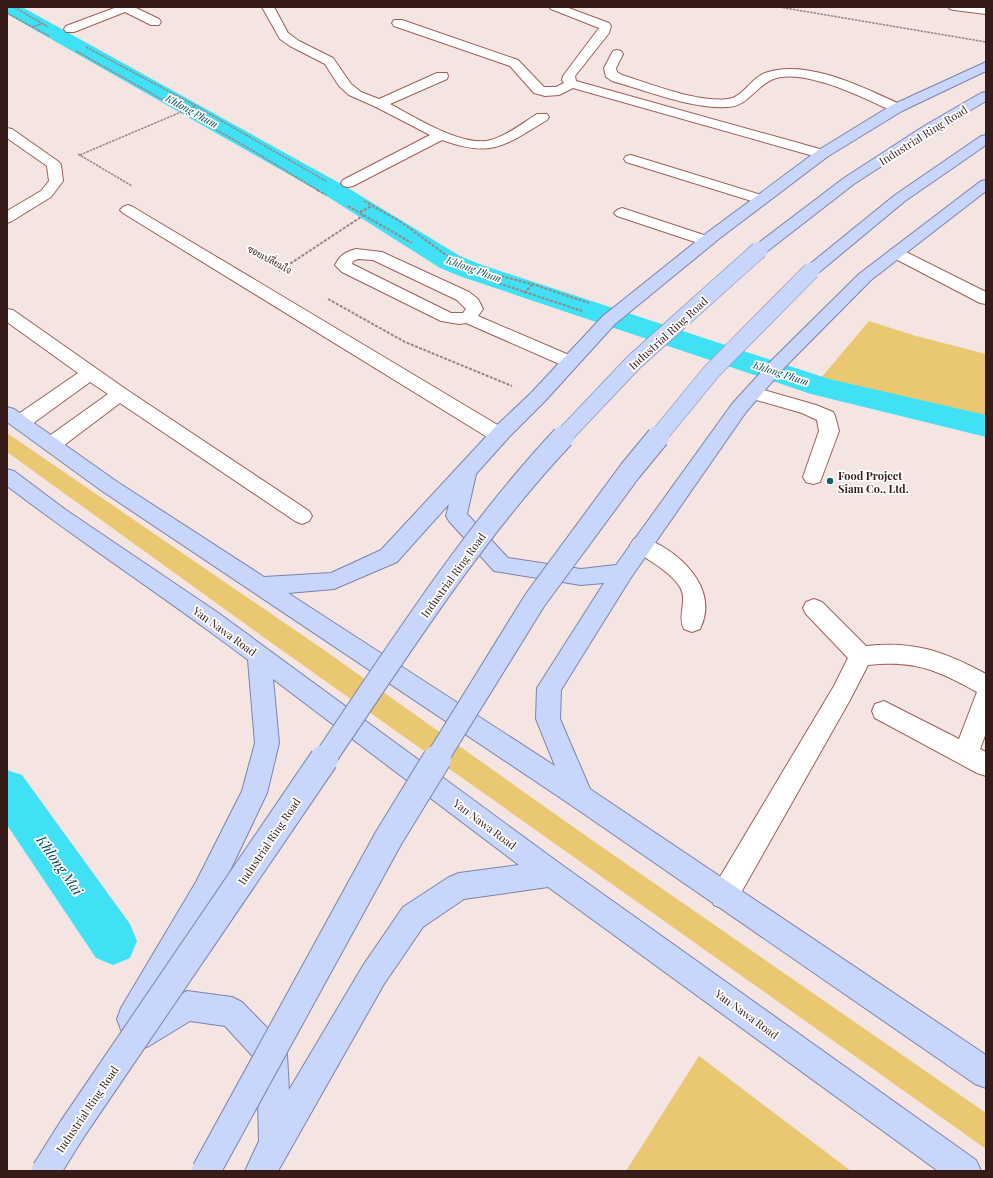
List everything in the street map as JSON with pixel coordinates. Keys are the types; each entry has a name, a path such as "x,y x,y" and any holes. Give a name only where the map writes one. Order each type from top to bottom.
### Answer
{"main road":[{"path":"261,586 334,581 389,556 499,435 538,397 614,317 760,199 822,154 897,108 986,66"},
{"name":"Industrial Ring Road","path":"46,1171 73,1128 446,581 537,465 634,362 759,250 849,181 929,129 986,96"},
{"path":"206,1171 388,839 535,600 630,471 712,371 811,271 900,198 986,138"},
{"path":"580,798 548,720 549,688 622,573 739,408 774,368 865,276 986,184"},
{"path":"14,417 109,486 580,798 986,1073"},
{"path":"467,471 456,516 502,565 581,577 622,573"},
{"name":"Yan Nawa Road","path":"7,476 59,515 209,618 552,874 964,1171"},
{"name":"Industrial Ring Road","path":"33,1171 115,1050 206,891 254,793 267,743 259,656"},
{"path":"260,1171 374,974 413,917 459,886 552,874"},
{"path":"115,1050 187,1006 232,1012 272,1055 275,1143"}],"street":[{"path":"70,29 126,7 155,22"},
{"path":"268,7 283,35 297,46 320,55 330,62 343,83 350,91 441,135 466,142 486,145 501,140 542,117"},
{"path":"556,7 606,26 605,30 569,76 568,80 571,84"},
{"path":"954,7 986,11"},
{"path":"398,23 514,63 539,90 545,92 558,91 571,84 822,154"},
{"path":"617,54 610,68 611,74 617,78 690,98 714,102 730,102 738,100 768,76 781,72 796,73 840,84 897,108"},
{"path":"379,104 442,76"},
{"path":"7,132 54,165 56,181 46,194 7,218"},
{"path":"348,183 441,135"},
{"path":"632,159 760,199"},
{"path":"128,210 499,435"},
{"path":"622,213 707,241"},
{"path":"896,253 986,299"},
{"path":"468,318 475,309 472,303 463,296 376,255 356,254 347,258 343,265 447,317 459,319 468,318 570,362"},
{"path":"7,314 120,394 302,516"},
{"path":"14,417 90,373"},
{"path":"753,393 809,409 826,416 828,431 813,477"},
{"path":"52,444 120,394"},
{"path":"641,545 665,559 680,572 690,586 694,598 692,624"},
{"path":"814,608 861,656 903,654 928,658 959,670 986,685"},
{"path":"724,896 842,693 861,656"},
{"path":"884,711 976,760 986,699"}],"path":[{"path":"14,7 48,27"},
{"path":"779,7 986,42"},
{"path":"7,13 52,38"},
{"path":"32,27 41,24"},
{"path":"81,45 194,106 326,181"},
{"path":"72,48 184,110 303,182 332,197"},
{"path":"80,155 194,106"},
{"path":"73,151 138,190"},
{"path":"359,199 401,222 446,255 456,260 532,285 614,317"},
{"path":"346,205 416,245"},
{"path":"360,212 372,205"},
{"path":"279,271 364,215"},
{"name":"ซอยเปลี่ยมใจ","path":"273,268 285,275"},
{"path":"484,278 524,293 614,317"},
{"path":"524,293 532,285"},
{"path":"324,297 405,342 482,372 538,397"}],"shaded area":[{"path":"869,321 916,336 986,354 986,421 821,378"},
{"path":"7,433 324,650 586,836 986,1113 986,1149 266,639 7,452"},
{"path":"699,1056 851,1171 626,1171"}],"waterway":[{"name":"Khlong Phum","path":"8,7 334,190 450,262 472,271 822,387 986,426"},
{"name":"Khlong Mai","path":"7,789 113,941"}],"place":[{"name":"Food Project Siam Co., Ltd.","path":"830,481"}]}
